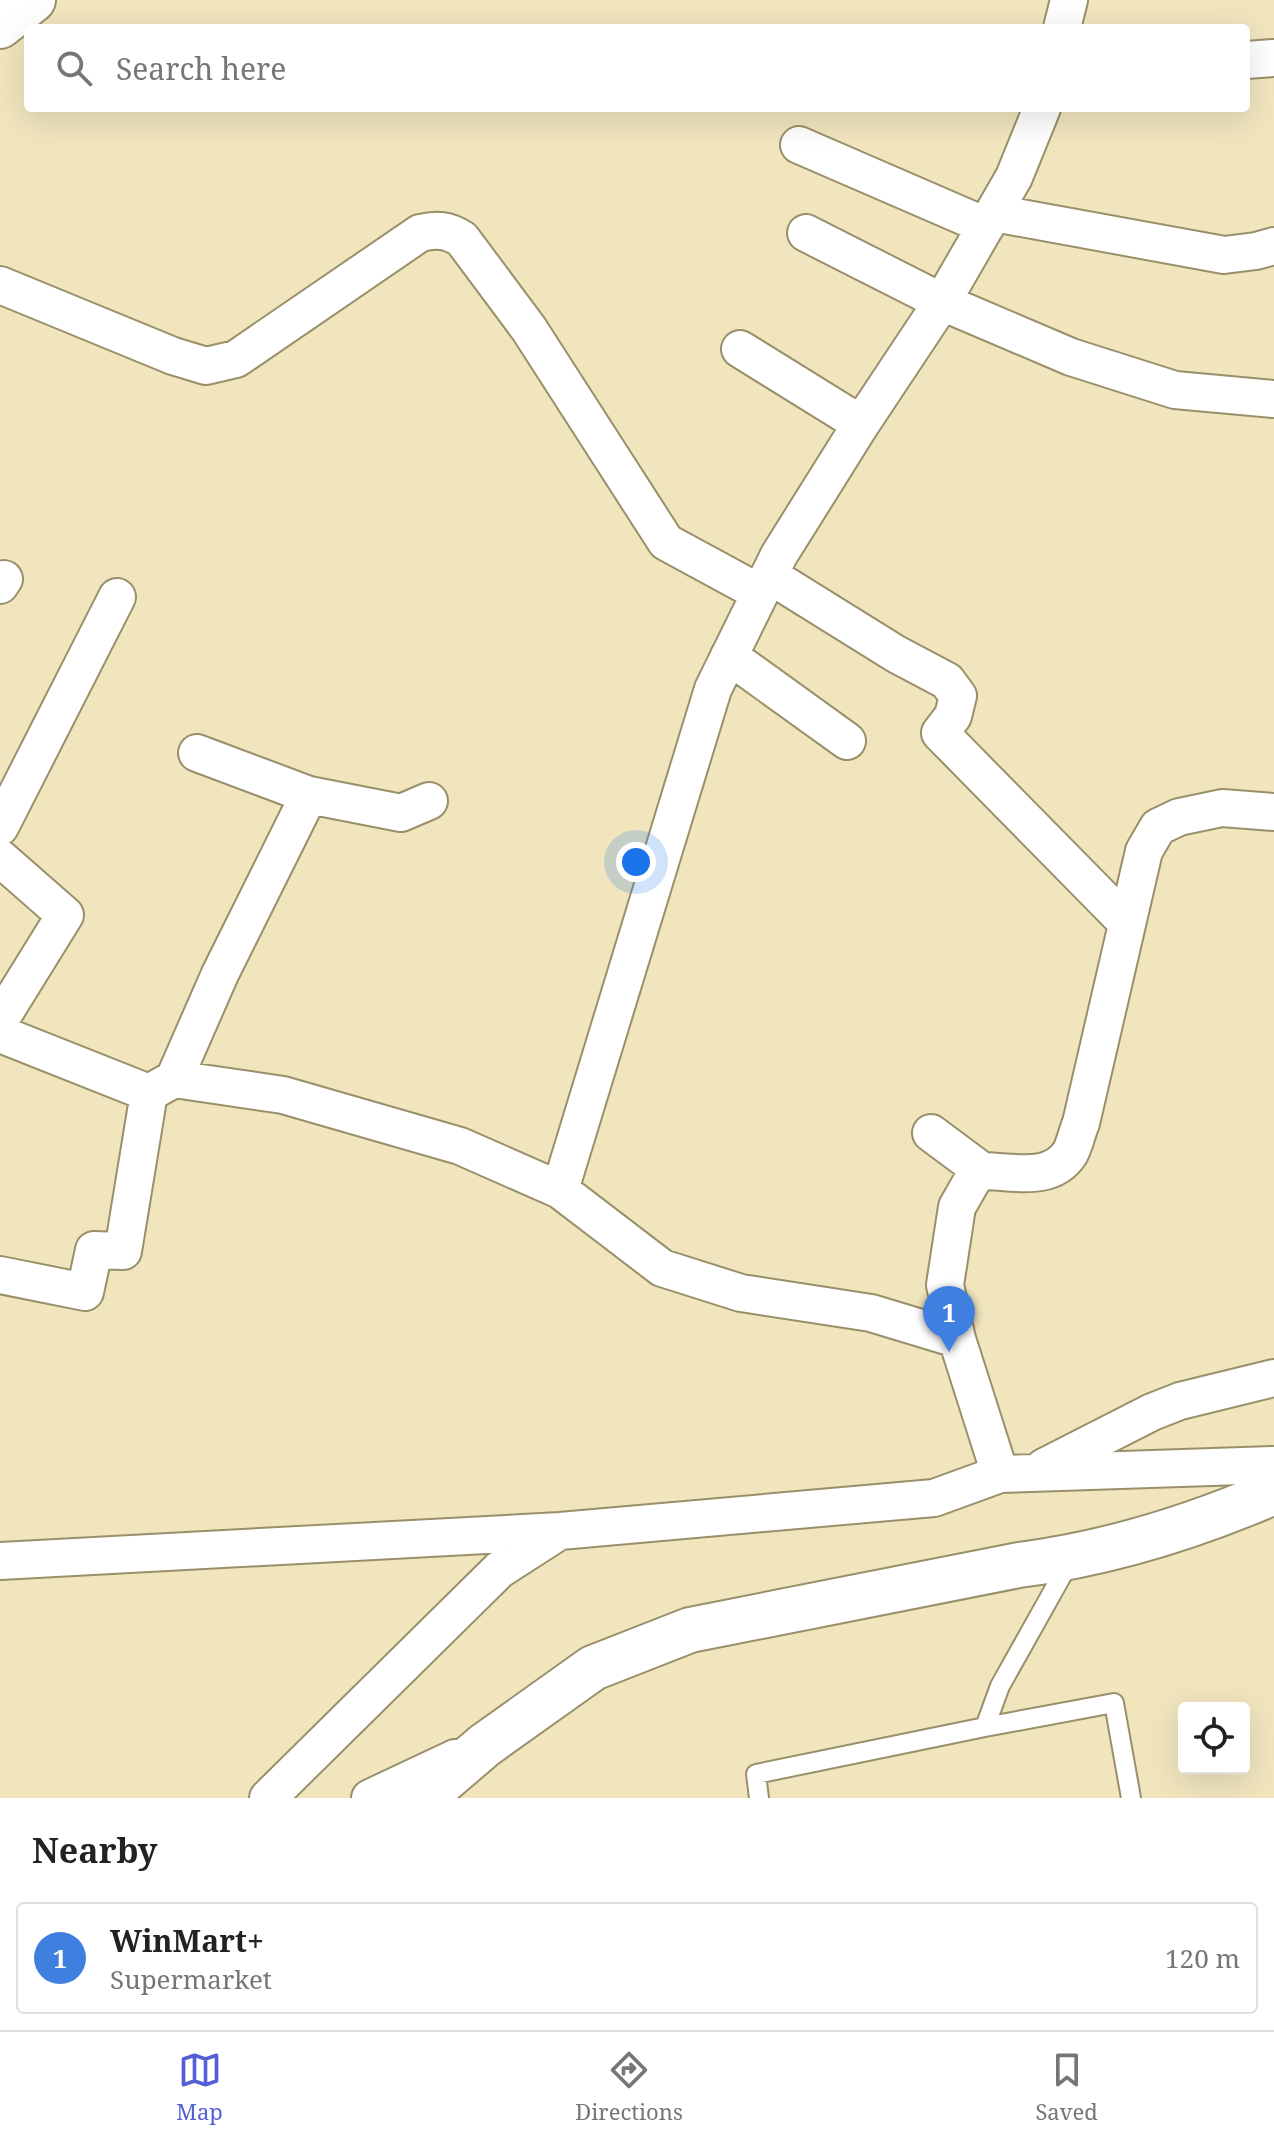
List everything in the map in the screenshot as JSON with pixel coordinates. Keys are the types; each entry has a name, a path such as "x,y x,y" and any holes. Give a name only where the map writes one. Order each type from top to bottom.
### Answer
{"street":[{"path":"0,26 33,0"},
{"path":"1063,24 1069,0"},
{"path":"1250,60 1274,58"},
{"path":"560,1190 713,689 765,584 861,424 942,302 1014,177 1040,112"},
{"path":"799,145 990,219 1224,255 1274,246"},
{"path":"0,285 173,356 206,366 236,359 420,233 434,229 451,232 462,239 529,329 666,542 765,584 947,681 958,696 953,716 940,733 1127,923"},
{"path":"806,233 942,302 1071,357 1175,390 1274,399"},
{"path":"740,349 861,424"},
{"path":"0,827 117,597"},
{"path":"729,656 847,741"},
{"path":"197,753 309,795 401,813 429,801"},
{"path":"0,1275 85,1292 94,1250 123,1251 161,1086 309,795"},
{"path":"931,1133 982,1171 1031,1174 1054,1169 1070,1153 1081,1123 1144,851 1158,827 1179,817 1222,808 1274,812"},
{"path":"0,858 65,915 0,1020"},
{"path":"0,1034 161,1086 283,1095 460,1146 560,1190 662,1268 741,1293 871,1313 957,1339"},
{"path":"982,1171 973,1179 957,1207 945,1285 957,1339 1016,1473"},
{"path":"0,1561 560,1531 934,1498 1016,1473 1180,1401 1274,1378"},
{"path":"1016,1473 1274,1465"},
{"path":"423,1798 485,1745 593,1668 690,1630 1019,1565 1071,1558 1217,1516 1274,1492"},
{"path":"268,1798 499,1570 560,1531"},
{"path":"370,1798 485,1745"}],"lane":[{"path":"985,1727 1000,1686 1071,1558"},
{"path":"759,1798 756,1774 1114,1703 1131,1798"}],"place":[{"name":"WinMart+","path":"949,1352"}]}
